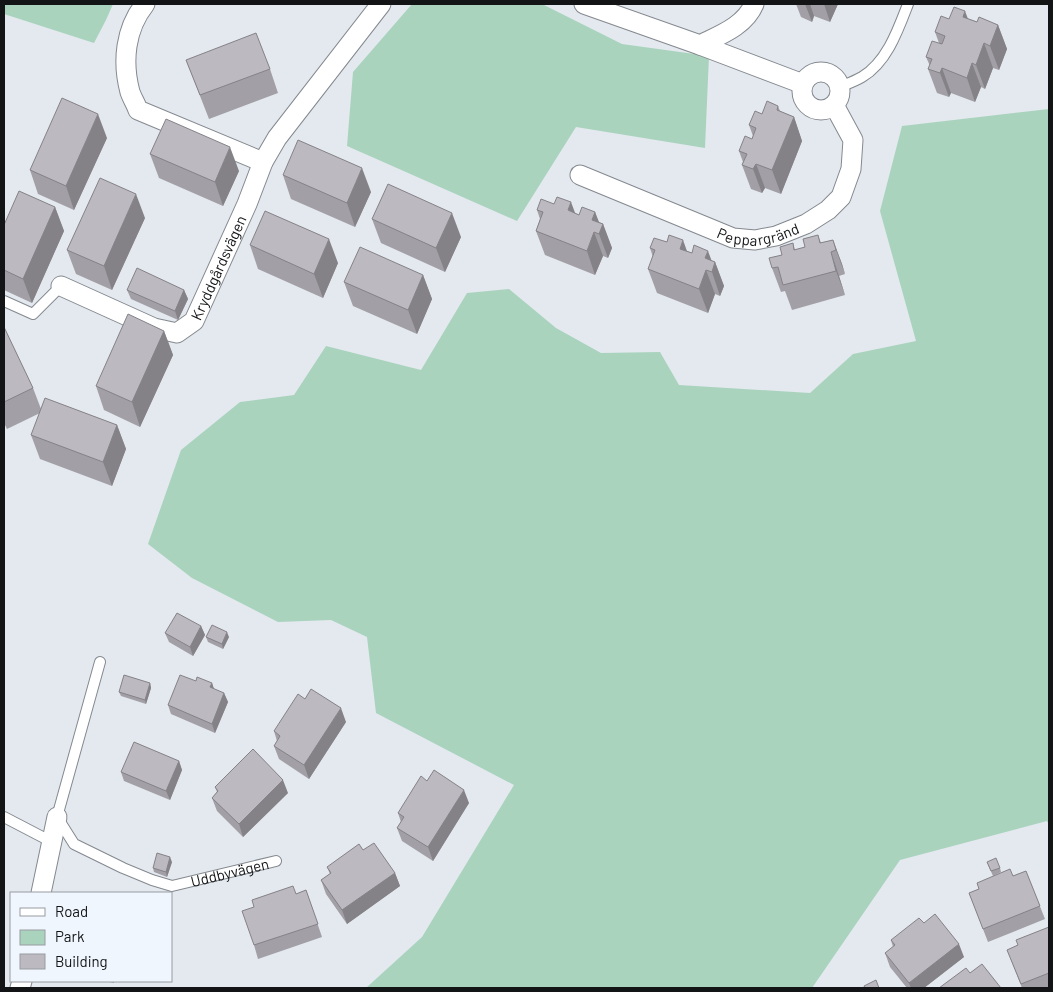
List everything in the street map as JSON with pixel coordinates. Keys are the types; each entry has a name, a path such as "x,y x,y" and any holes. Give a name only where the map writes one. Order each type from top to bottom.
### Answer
{"street":[{"path":"144,4 133,22 126,46 125,67 130,93 138,110 263,162"},
{"name":"Kryddgårdsvägen","path":"61,286 154,328 177,333 194,321 247,204 263,162 277,138 381,4"},
{"path":"584,4 803,84"},
{"path":"700,45 730,30 750,14 754,4"},
{"path":"812,73 831,74 837,80 840,87 838,100 834,105 825,110 817,110 809,106 803,98 803,84 812,73"},
{"name":"Peppargränd","path":"580,175 733,238 755,240 776,236 806,224 828,210 841,197 851,169 853,140 834,105"},
{"path":"41,892 57,817"}],"lane":[{"path":"840,87 862,77 880,62 908,4"},
{"path":"4,301 33,314 61,286"},
{"path":"57,817 100,662"},
{"name":"Uddbyvägen","path":"57,817 74,844 123,868 172,886 276,861"},
{"path":"4,818 52,842"}],"green space":[{"path":"4,4 113,4 94,43 4,14"},
{"path":"412,4 542,4 622,44 709,56 705,148 576,127 517,221 347,146 353,72"},
{"path":"1049,109 1049,825 1047,821 900,860 812,988 366,988 422,937 514,785 376,713 367,637 331,620 278,622 192,578 148,544 181,450 240,402 294,395 326,346 421,370 467,293 509,289 556,328 601,353 660,352 679,385 810,393 853,354 916,341 880,211 902,126"}],"building":[{"path":"954,7 965,11 963,17 977,22 979,17 998,25 990,46 984,43 976,65 972,63 967,78 942,68 940,73 928,69 932,59 926,57 932,41 942,44 945,36 935,32 941,16 949,19"},
{"path":"256,33 270,69 200,95 186,60"},
{"path":"62,98 98,114 66,186 30,170"},
{"path":"767,101 778,106 777,110 794,117 772,170 756,164 753,169 742,165 747,154 739,151 745,136 752,139 756,128 749,125 755,111 762,114"},
{"path":"166,119 230,147 215,182 150,154"},
{"path":"298,140 362,168 347,203 283,175"},
{"path":"100,178 136,194 104,266 67,250"},
{"path":"388,184 452,213 436,248 372,219"},
{"path":"19,191 55,207 23,279 4,270 4,225"},
{"path":"557,197 571,202 568,210 579,215 582,207 595,212 592,220 603,224 599,234 594,232 587,251 536,231 543,212 537,210 541,199 554,204"},
{"path":"265,211 329,239 314,274 250,245"},
{"path":"669,235 683,240 680,249 692,253 694,245 708,251 705,258 715,262 712,272 706,270 699,289 648,269 655,250 650,248 654,238 667,242"},
{"path":"818,235 820,243 833,240 836,250 831,252 836,271 783,285 778,267 772,268 769,258 782,255 780,247 793,243 794,250 805,247 803,239"},
{"path":"360,247 423,275 408,310 344,282"},
{"path":"137,268 184,290 175,311 127,290"},
{"path":"128,314 164,331 132,402 96,386"},
{"path":"4,327 33,388 4,402"},
{"path":"45,398 117,425 103,462 31,435"},
{"path":"177,613 201,626 190,647 165,633"},
{"path":"212,625 227,632 222,644 206,637"},
{"path":"124,675 150,683 145,700 119,692"},
{"path":"180,675 196,681 197,677 212,683 210,687 224,693 212,724 168,705"},
{"path":"311,689 341,708 304,765 274,746 280,736 274,731 298,694 305,699"},
{"path":"134,742 179,761 166,791 121,772"},
{"path":"253,749 283,780 239,824 212,798 218,791 215,787"},
{"path":"434,770 464,790 428,847 397,828 404,817 398,813 421,776 427,781"},
{"path":"374,843 395,873 342,910 321,880 331,873 327,867 359,844 363,850"},
{"path":"157,853 170,857 166,872 153,868"},
{"path":"996,858 1000,868 991,871 987,862"},
{"path":"1010,869 1013,876 1026,871 1040,906 983,929 969,893 979,889 977,883"},
{"path":"293,886 296,894 306,890 318,924 254,945 242,911 254,907 252,900"},
{"path":"935,914 959,944 909,983 885,953 895,945 891,940 919,918 924,923"},
{"path":"1049,927 1049,973 1021,984 1007,950 1018,945 1016,940"},
{"path":"982,964 1001,988 939,988 966,968 970,973"},
{"path":"876,980 879,988 865,988 864,986"}]}
